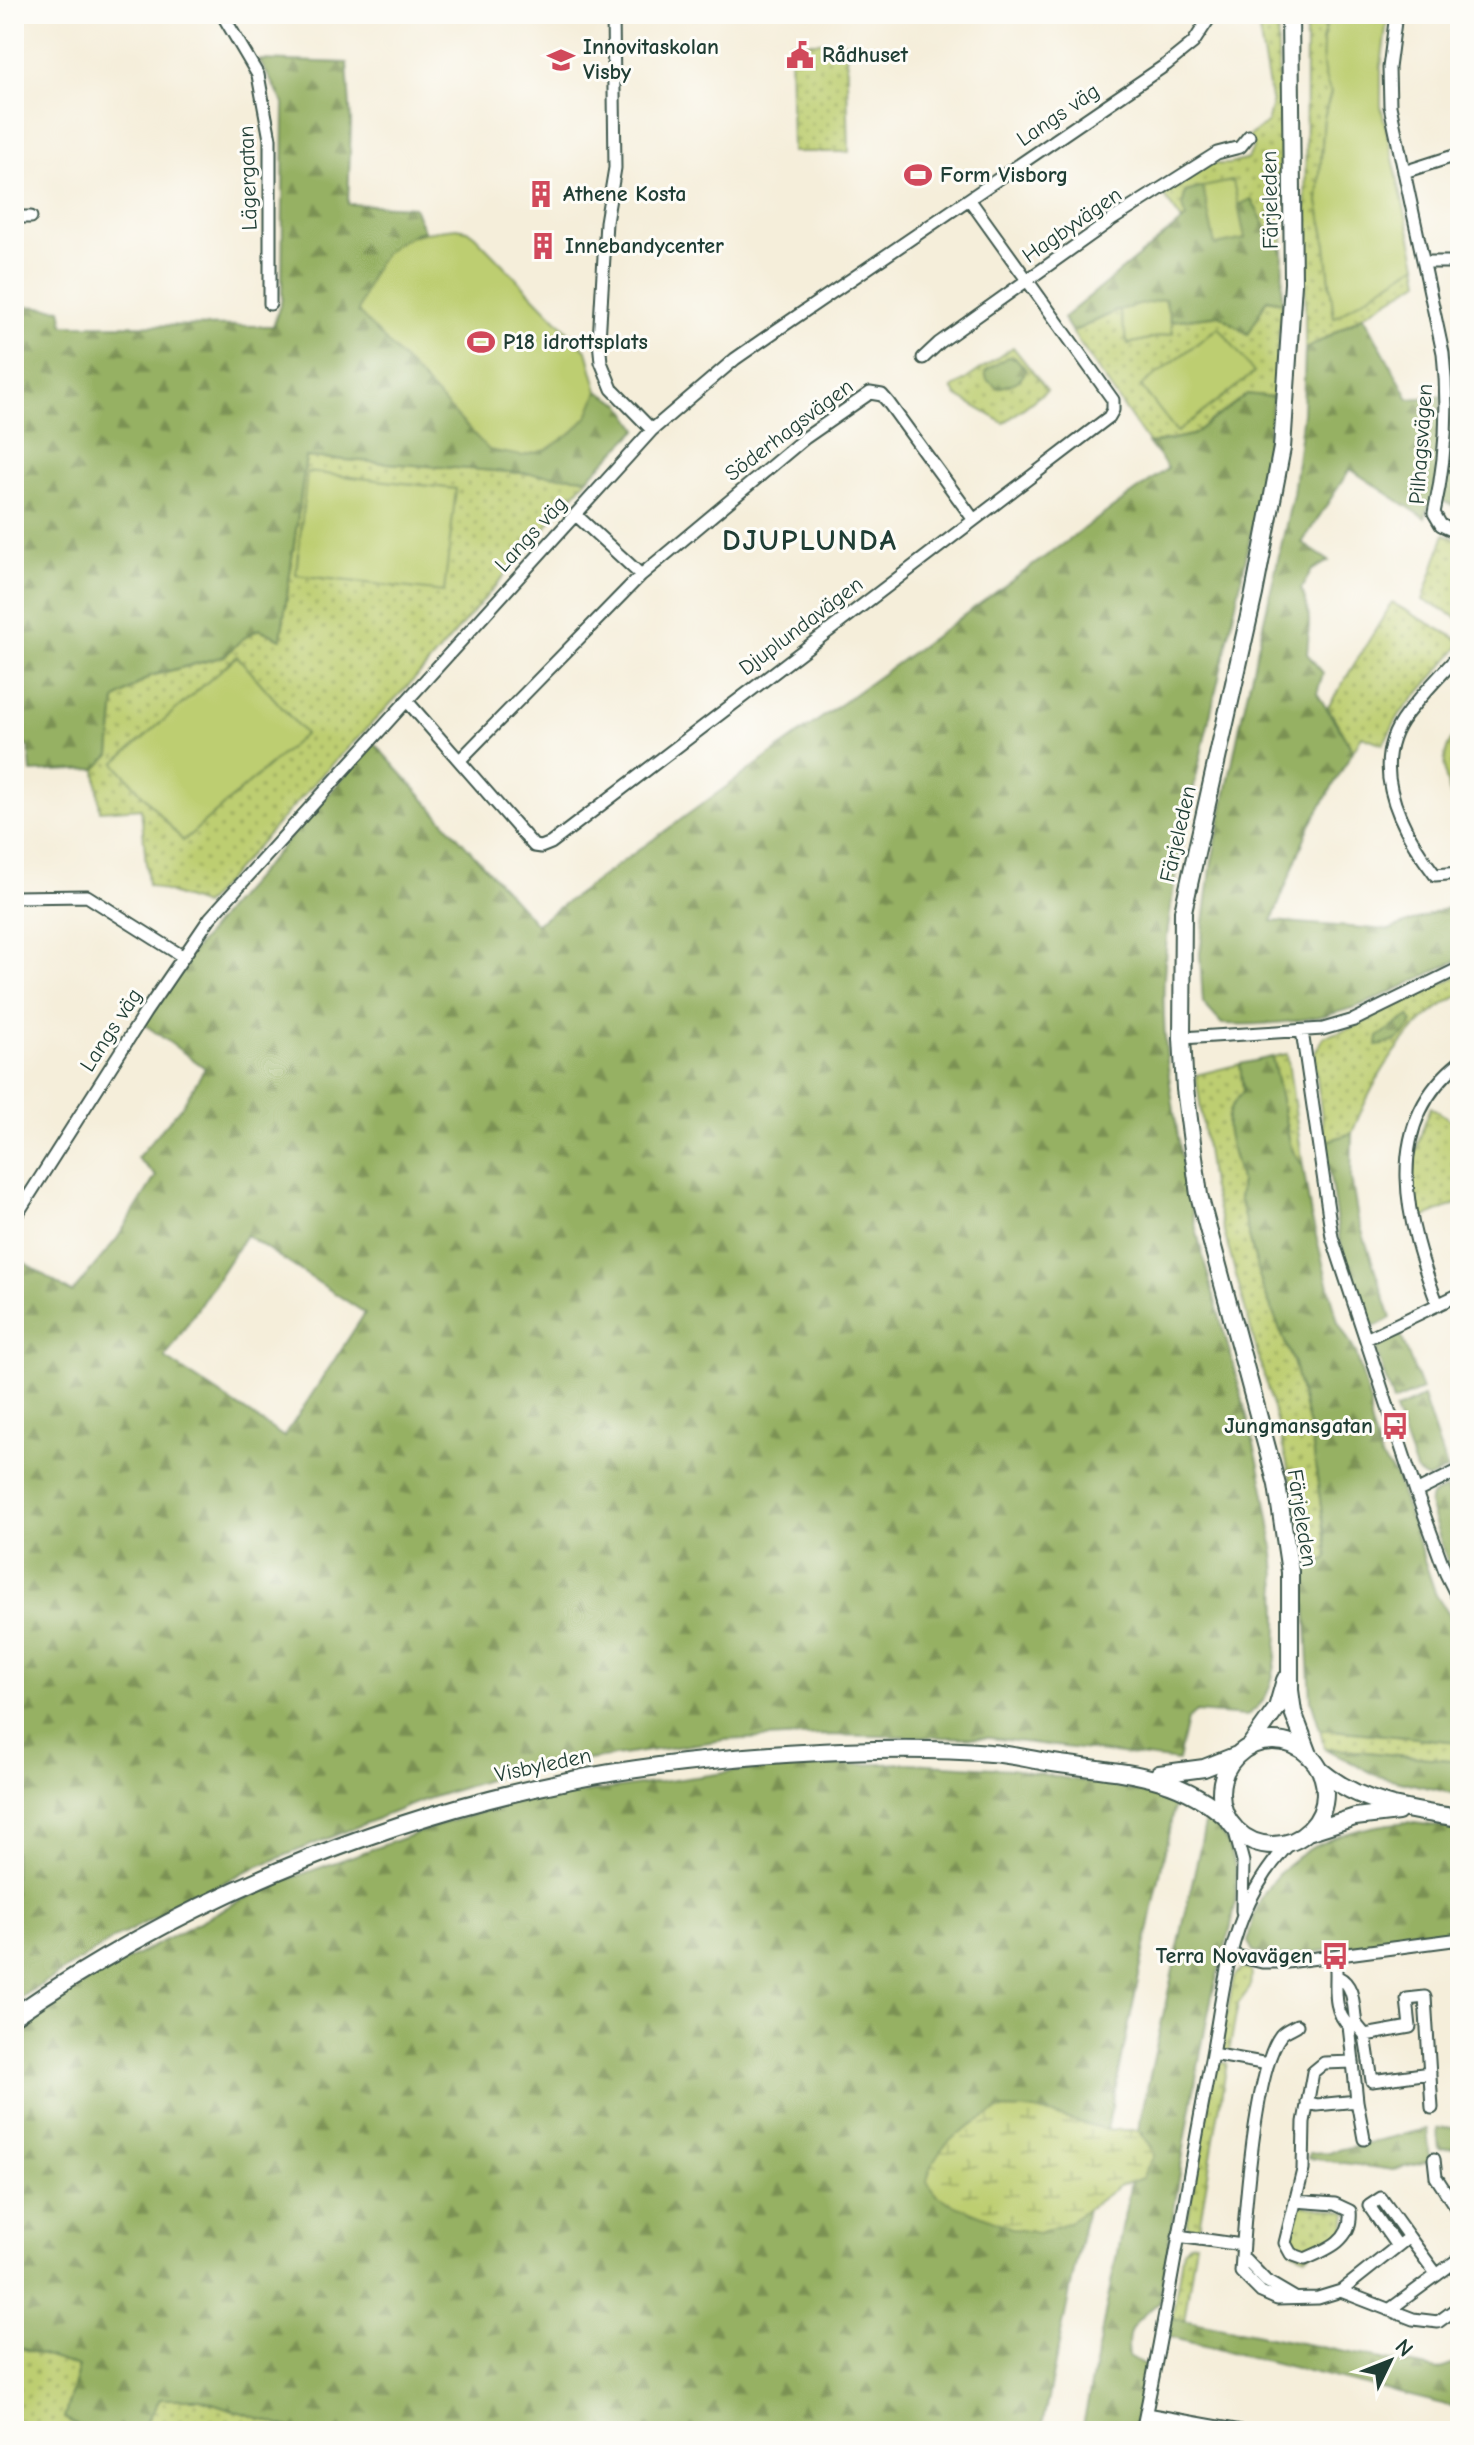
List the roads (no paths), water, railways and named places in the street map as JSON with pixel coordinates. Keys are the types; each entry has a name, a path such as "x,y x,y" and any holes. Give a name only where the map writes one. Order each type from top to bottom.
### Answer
{"main road":[{"name":"Färjeleden","path":"1290,14 1293,283 1282,448 1254,594 1183,911 1182,1038 1185,1089 1199,1195 1277,1485 1286,1530 1293,1712 1314,1763"},
{"name":"Färjeleden","path":"1243,1751 1277,1708 1289,1658"},
{"path":"1423,1813 1364,1815 1281,1844 1262,1844 1250,1839 1231,1823 1222,1806 1221,1785 1225,1772 1243,1751 1268,1741 1281,1742 1300,1749 1343,1788 1359,1796 1423,1813 1460,1818"},
{"name":"Visbyleden","path":"14,2016 171,1921 259,1878 377,1834 463,1807 567,1781 730,1758 885,1751 991,1753 1129,1773 1183,1787 1231,1823"},
{"name":"Visbyleden","path":"1129,1773 1187,1772 1243,1751"},
{"path":"1299,1837 1319,1817 1323,1804 1324,1789 1314,1763"}],"street":[{"name":"Lägergatan","path":"222,14 258,75 270,139 270,304"},
{"path":"613,14 615,168 606,222 599,341 601,362 612,389 652,430"},
{"name":"Langs väg","path":"14,1219 182,956 231,892 652,430 747,351 1167,64 1193,43 1212,14"},
{"name":"Pilhagsvägen","path":"1396,14 1389,68 1390,106 1443,353 1447,393 1443,475 1434,513 1441,525 1460,534"},
{"name":"Hagbyvägen","path":"923,358 1026,280 1152,193 1217,153 1240,147 1249,136"},
{"path":"1404,172 1460,154"},
{"name":"Djuplundavägen","path":"407,701 534,846 551,843 1109,417 1113,400 969,199"},
{"path":"14,217 31,217"},
{"path":"1424,262 1460,262"},
{"name":"Söderhagsvägen","path":"460,760 641,575 805,438 870,393 882,395 888,402 974,520"},
{"path":"576,515 641,575"},
{"path":"1460,654 1405,716 1393,736 1389,785 1398,816 1435,875 1460,873"},
{"path":"14,897 87,896 182,956"},
{"path":"1182,1038 1302,1031 1354,1020 1460,968"},
{"path":"1302,1031 1332,1237 1416,1492 1446,1574 1460,1602"},
{"path":"1438,1305 1410,1218 1406,1161 1416,1122 1427,1100 1439,1082 1460,1062"},
{"path":"1366,1339 1460,1294"},
{"path":"1416,1492 1460,1470"},
{"path":"1231,1823 1243,1862 1242,1919"},
{"path":"1142,2431 1162,2335 1219,2006 1242,1919 1264,1873 1299,1837"},
{"path":"1233,1955 1275,1962 1460,1939"},
{"path":"1335,1956 1338,1977 1345,1980 1351,1990 1353,2062 1364,2139"},
{"path":"1410,2027 1407,1999 1425,1997 1432,2108"},
{"path":"1297,2025 1281,2034 1268,2064 1257,2121 1241,2272 1261,2292 1277,2299 1318,2298 1341,2291 1409,2237"},
{"path":"1353,2025 1365,2035 1372,2081 1430,2073"},
{"path":"1365,2035 1427,2025"},
{"path":"1212,2054 1268,2064"},
{"path":"1295,2201 1335,2204 1350,2211 1351,2223 1347,2233 1321,2252 1305,2259 1291,2254 1285,2243 1295,2201 1303,2170 1301,2150 1313,2072 1324,2063 1353,2062"},
{"path":"1307,2102 1317,2105 1357,2101"},
{"path":"1434,2159 1436,2177 1460,2214"},
{"path":"1397,2246 1369,2206 1381,2198 1437,2275"},
{"path":"1178,2236 1242,2250 1278,2290 1299,2300"},
{"path":"1389,2310 1460,2258"},
{"path":"1341,2291 1413,2319 1438,2322 1460,2306"},
{"path":"1146,2414 1240,2431"}],"place":[{"name":"Rådhuset","path":"800,55"},
{"name":"Innovitaskolan Visby","path":"561,60"},
{"name":"Form Visborg","path":"918,175"},
{"name":"Athene Kosta","path":"541,194"},
{"name":"Innebandycenter","path":"543,246"},
{"name":"P18 idrottsplats","path":"481,342"},
{"name":"Jungmansgatan","path":"1395,1426"},
{"name":"Terra Novavägen","path":"1335,1956"}],"district":[{"name":"DJUPLUNDA","path":"810,540"}]}
